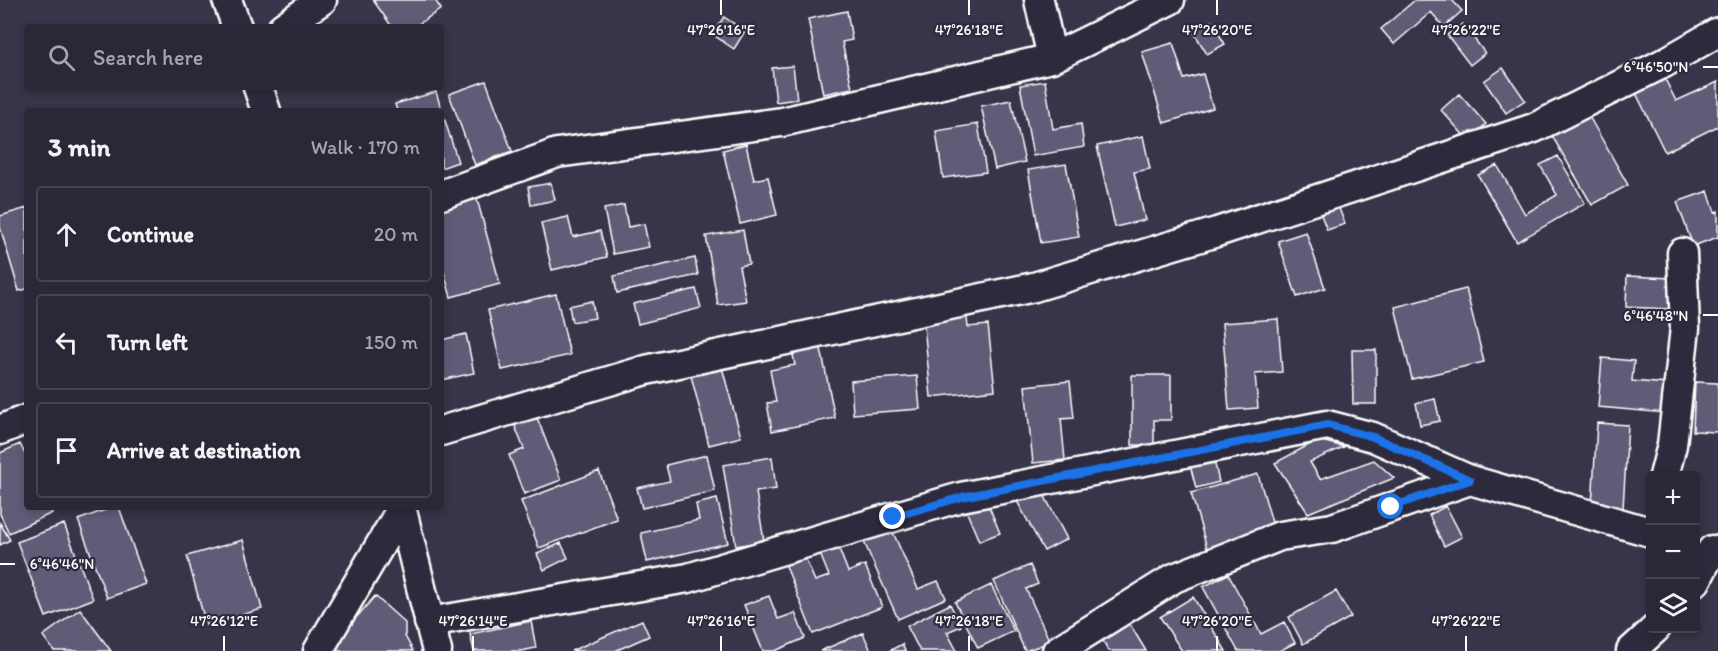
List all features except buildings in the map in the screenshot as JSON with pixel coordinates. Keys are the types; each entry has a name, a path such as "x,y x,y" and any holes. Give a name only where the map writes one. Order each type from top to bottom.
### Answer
{"street":[{"path":"226,0 236,24"},
{"path":"287,24 322,0"},
{"path":"1039,0 1052,58"},
{"path":"444,194 557,153 782,122 1052,58 1170,0"},
{"path":"444,430 646,370 1034,287 1217,232 1534,128 1716,41"},
{"path":"259,90 265,108"},
{"path":"1665,471 1672,445 1684,328 1682,253"},
{"path":"0,430 24,420"},
{"path":"429,622 688,578 962,497 1328,425 1373,437 1470,480 1646,531"},
{"path":"1057,651 1174,578 1280,536 1332,528 1470,480"},
{"path":"318,651 401,510"},
{"path":"402,510 437,651"},
{"path":"1696,579 1709,549"},
{"path":"1631,651 1651,633"}],"route":[{"path":"893,517 962,497 1328,425 1373,437 1470,480 1391,507"}]}
